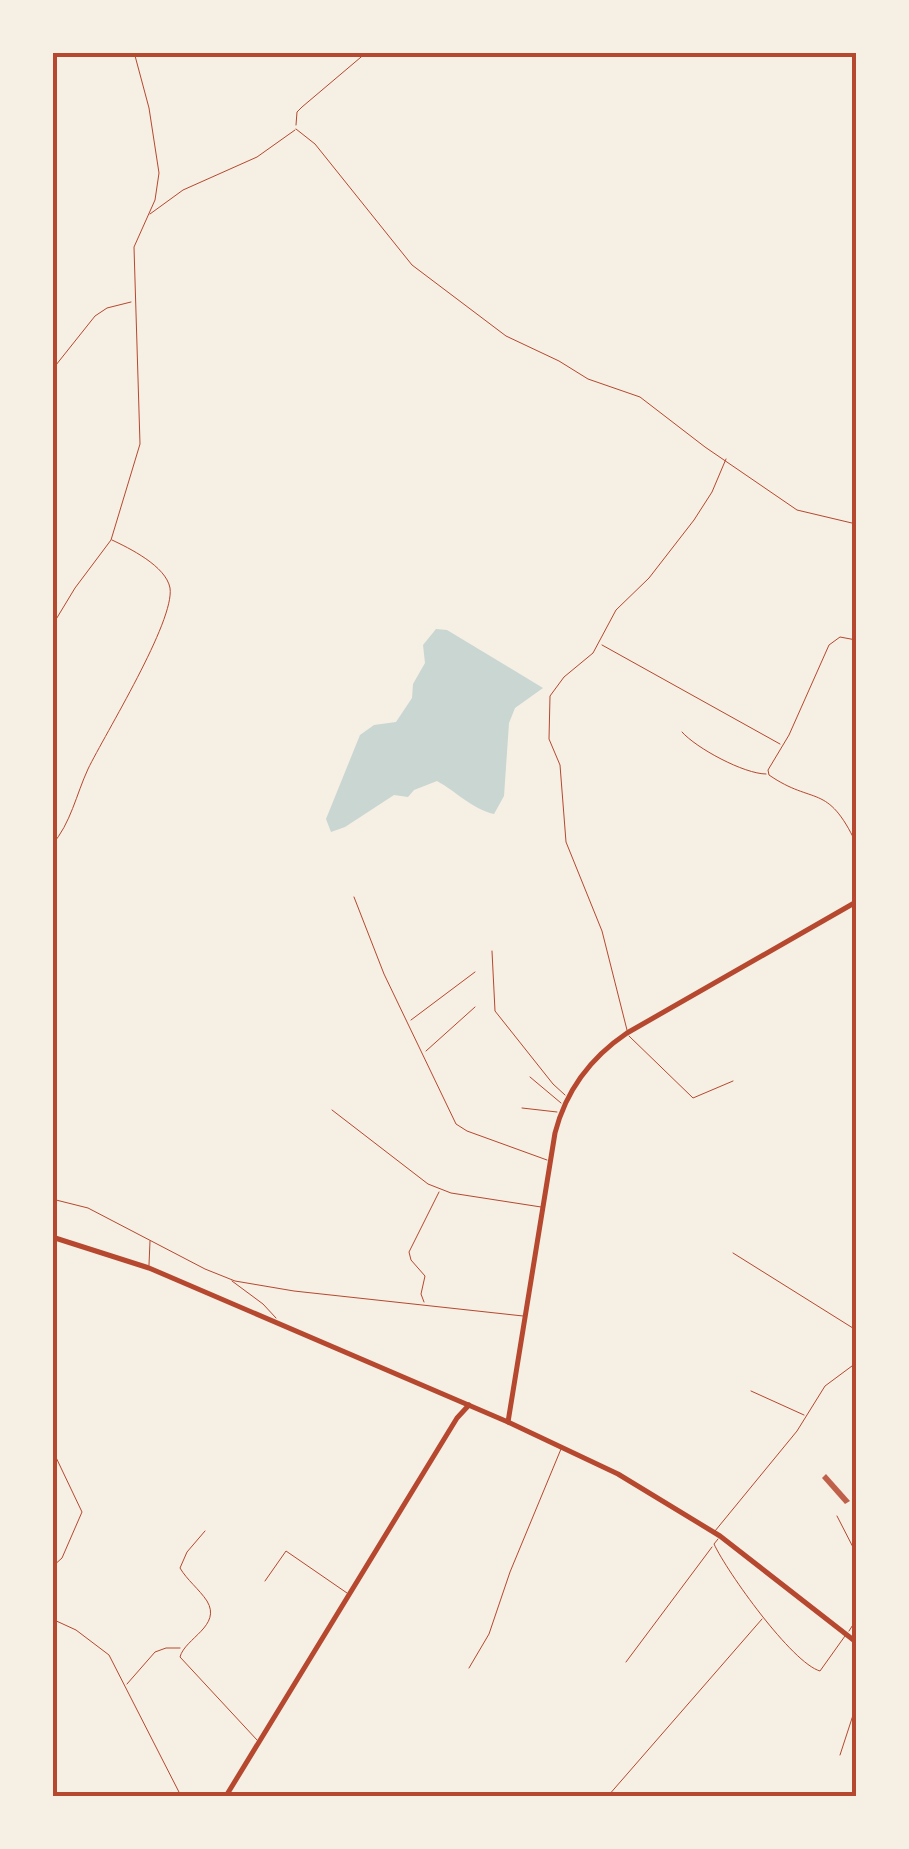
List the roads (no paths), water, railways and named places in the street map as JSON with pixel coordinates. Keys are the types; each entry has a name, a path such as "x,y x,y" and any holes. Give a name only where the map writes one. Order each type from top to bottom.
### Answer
{"highway":[{"path":"508,1422 550,1161 560,1113 568,1096 590,1065 627,1033 855,906"},
{"path":"52,1237 149,1268 562,1446 660,1498 717,1534 856,1642"},
{"path":"457,1418 461,1402"},
{"path":"226,1796 457,1418 470,1405"}],"street":[{"path":"52,626 111,540 140,444 134,247 158,190 159,173 147,99 134,52"},
{"path":"366,52 302,107 296,116 296,128 315,144 398,250 422,274 506,336 588,379 640,397 798,510 856,524"},
{"path":"148,216 183,190 257,157 296,128"},
{"path":"52,370 95,316 134,301"},
{"path":"726,460 706,504 649,578 616,610 586,661 552,690 549,739 560,762 566,842 602,930 627,1033 687,1095 694,1098 733,1081"},
{"path":"52,845 65,827 86,772 154,644 170,596 163,575 111,540"},
{"path":"768,774 832,641 840,637 856,640"},
{"path":"599,643 783,746"},
{"path":"682,732 692,742 732,764 754,774 768,774 832,804 856,842"},
{"path":"354,897 384,974 456,1124 550,1161"},
{"path":"492,951 496,1011 553,1084 568,1096"},
{"path":"408,1021 475,972"},
{"path":"424,1053 474,1007"},
{"path":"530,1077 564,1104"},
{"path":"522,1108 560,1113"},
{"path":"332,1110 412,1174 441,1190 544,1207"},
{"path":"414,1303 421,1294 424,1274 409,1252 441,1190"},
{"path":"52,1199 88,1208 229,1279 263,1304 280,1324"},
{"path":"149,1268 150,1240"},
{"path":"733,1253 856,1330"},
{"path":"229,1279 264,1287 527,1316"},
{"path":"421,1294 425,1304"},
{"path":"626,1662 825,1386 856,1363"},
{"path":"751,1390 800,1410 806,1417"},
{"path":"469,1668 489,1634 562,1446"},
{"path":"52,1449 82,1513 62,1558 52,1568"},
{"path":"837,1516 856,1554"},
{"path":"125,1686 156,1652 183,1648 202,1633 210,1614 208,1603 180,1568 187,1552 205,1531"},
{"path":"714,1544 722,1562 794,1654 817,1671 856,1620"},
{"path":"265,1581 286,1550 350,1595"},
{"path":"608,1796 764,1616"},
{"path":"52,1619 105,1650 181,1796"},
{"path":"180,1657 183,1648"},
{"path":"172,1649 259,1742"},
{"path":"840,1754 856,1706"}]}
